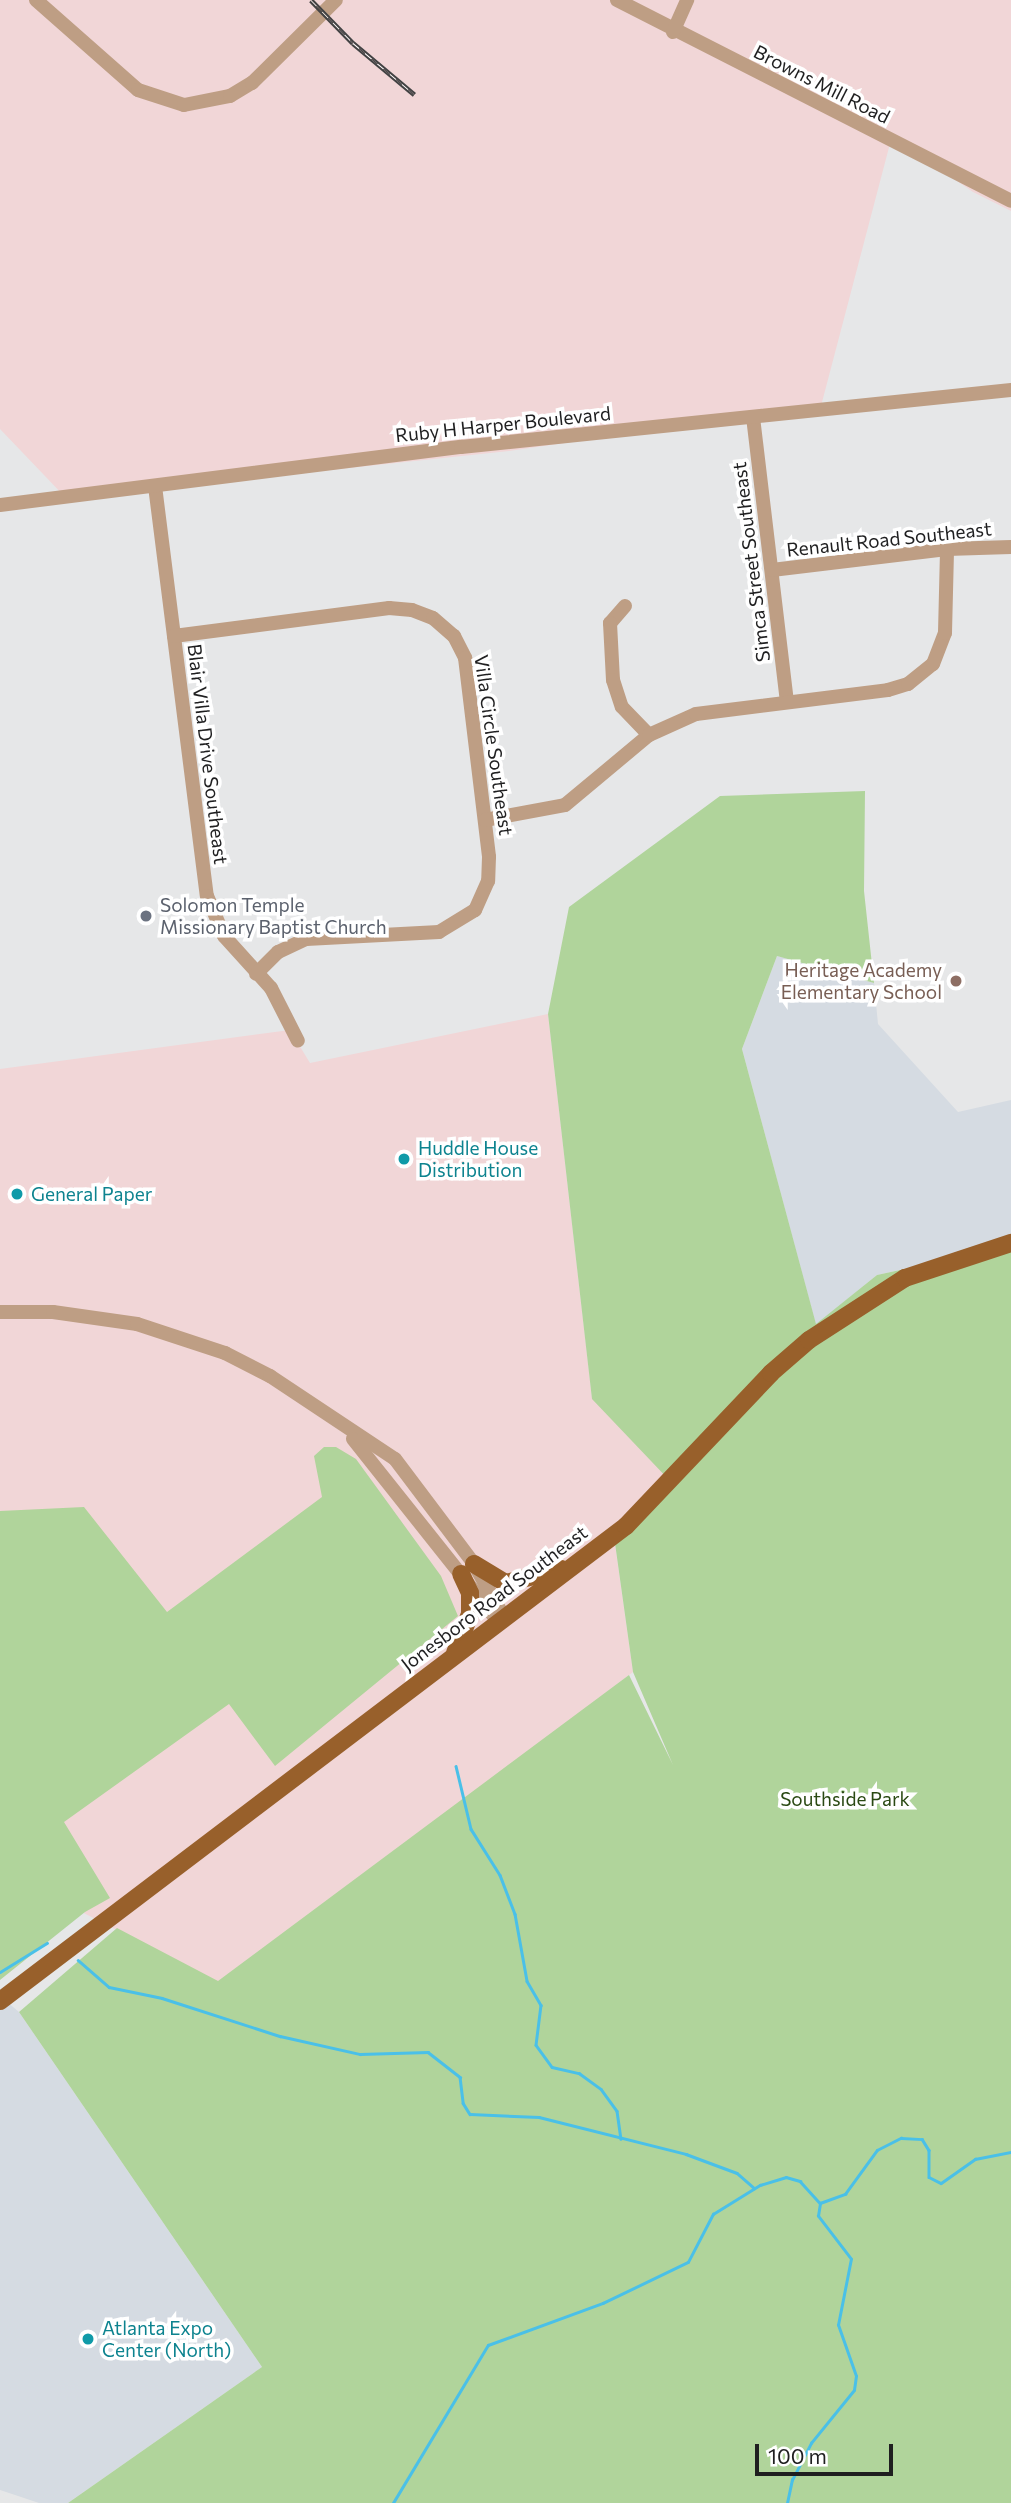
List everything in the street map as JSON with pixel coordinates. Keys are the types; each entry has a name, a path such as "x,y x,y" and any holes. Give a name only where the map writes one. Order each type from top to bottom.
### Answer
{"main road":[{"name":"Jonesboro Road Southeast","path":"0,2001 626,1525 771,1373 810,1340 905,1278 1011,1243"},
{"path":"455,1653 470,1614 468,1569 494,1580 518,1584 571,1567"}],"street":[{"path":"36,0 138,90 184,104 230,96 252,83 336,0"},
{"name":"Browns Mill Road","path":"617,0 673,32 1011,201"},
{"path":"673,32 687,0"},
{"name":"Ruby H Harper Boulevard","path":"0,505 753,417 1011,390"},
{"name":"Simca Street Southeast","path":"753,417 787,702"},
{"name":"Blair Villa Drive Southeast","path":"155,486 207,896 224,936 281,1002 298,1041"},
{"name":"Renault Road Southeast","path":"772,570 947,549 1011,547"},
{"path":"485,820 565,806 649,735 696,714 888,690 926,671 945,633 947,549"},
{"path":"625,606 610,622 613,680 630,718 649,735"},
{"name":"Villa Circle Southeast","path":"174,636 389,608 433,618 454,636 465,658 485,820 488,881 475,910 461,922 420,935 306,939 278,952 256,974"},
{"path":"0,1312 95,1316 177,1335 270,1376 345,1430 395,1459 447,1527 468,1569 501,1619"},
{"path":"345,1430 433,1538 468,1569"},
{"path":"433,1538 447,1527"}],"shaded area":[{"path":"0,0 1011,0 1011,211 973,192 892,136 821,406 509,451 66,498 0,429"},
{"path":"777,956 874,983 878,1024 958,1112 1011,1100 1011,1246 877,1275 816,1325 742,1049"},
{"path":"548,1014 592,1398 672,1482 613,1530 633,1672 325,1907 218,1982 0,1870 0,1069 290,1030 310,1063"},
{"path":"0,1996 19,2012 262,2367 68,2503 39,2503 0,2490"}],"green space":[{"name":"Southside Park","path":"865,791 864,891 874,983 777,956 742,1049 816,1324 877,1275 1011,1246 1011,2503 68,2503 262,2367 19,2012 117,1928 218,1981 629,1675 673,1765 633,1672 613,1529 671,1482 592,1399 548,1014 569,907 720,796"},
{"path":"324,1447 336,1447 356,1459 441,1576 458,1616 275,1766 229,1704 64,1822 110,1898 85,1912 0,1980 0,1511 84,1507 167,1612 322,1497 314,1456"}],"waterway":[{"path":"456,1766 471,1829 500,1875 515,1914 527,1981 541,2005 536,2045 552,2067 579,2073 601,2089 617,2111 621,2139"},
{"path":"0,1972 47,1943"},
{"path":"78,1960 109,1987 162,1998 280,2036 360,2054 428,2052 460,2077 463,2103 470,2114 539,2117 686,2154 737,2173 754,2188"},
{"path":"820,2203 845,2194 877,2150 901,2138 922,2139 929,2150 929,2177 941,2183 975,2159 1011,2152"},
{"path":"393,2503 488,2345 603,2303 688,2262 713,2214 760,2185 786,2177 800,2181 820,2203"},
{"path":"787,2503 792,2480 811,2443 854,2390 856,2376 838,2325 851,2259 818,2216 820,2203"}],"railway":[{"path":"311,0 353,43 414,94"}],"place":[{"name":"Solomon Temple Missionary Baptist Church","path":"146,916"},
{"name":"Heritage Academy Elementary School","path":"956,981"},
{"name":"Huddle House Distribution","path":"404,1159"},
{"name":"General Paper","path":"17,1194"},
{"name":"Atlanta Expo Center (North)","path":"88,2339"}]}
